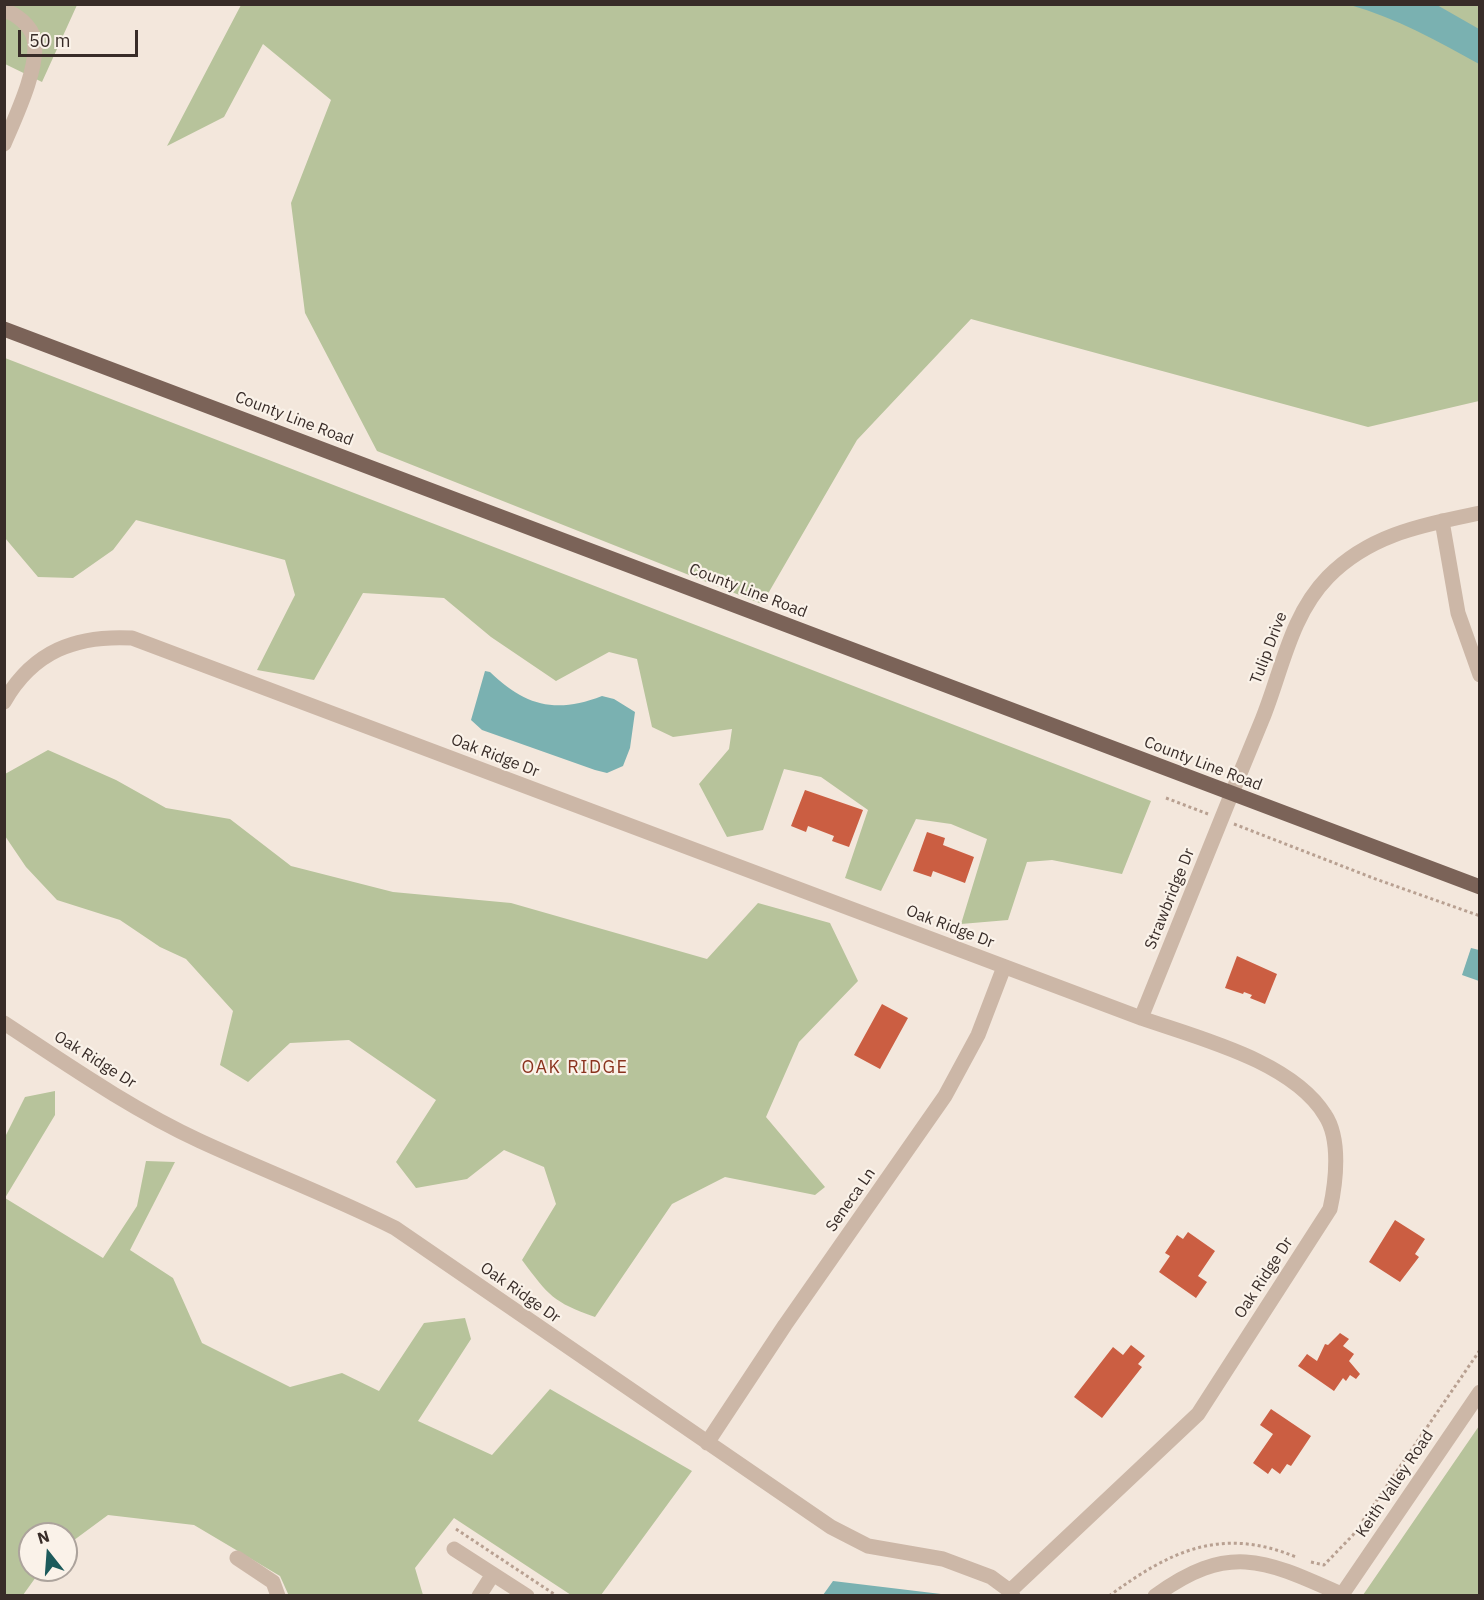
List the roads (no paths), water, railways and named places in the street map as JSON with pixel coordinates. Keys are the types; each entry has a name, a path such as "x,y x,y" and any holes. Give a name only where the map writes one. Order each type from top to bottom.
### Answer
{"main road":[{"name":"County Line Road","path":"4,329 1479,887"}],"street":[{"path":"4,10 18,15 34,38 33,62 20,105 4,144"},
{"name":"Tulip Drive","path":"1230,793 1263,717 1289,639 1316,591 1345,562 1375,541 1442,521 1479,513"},
{"path":"1442,521 1458,613 1479,675"},
{"name":"Oak Ridge Dr","path":"4,702 31,665 69,644 100,637 132,638 1141,1018 1245,1054 1277,1072 1307,1095 1326,1116 1336,1152 1337,1182 1330,1209 1198,1414 1012,1593 991,1577 943,1559 868,1546 831,1527 395,1228 345,1203 199,1141 141,1110 4,1023"},
{"name":"Strawbridge Dr","path":"1141,1018 1230,793"},
{"name":"Seneca Ln","path":"707,1443 785,1325 945,1096 978,1035 1004,966"},
{"name":"Keith Valley Road","path":"1341,1595 1479,1392"},
{"path":"454,1549 527,1596"},
{"path":"237,1558 273,1582 278,1596"},
{"path":"1155,1596 1181,1577 1214,1566 1244,1560 1273,1564 1341,1595"},
{"path":"479,1596 493,1574"}],"water":[{"path":"1350,5 1437,5 1479,29 1479,64 1400,23"},
{"path":"485,671 490,672 516,693 542,704 570,705 602,696 614,699 635,712 630,748 623,766 607,773 595,770 482,730 471,720"},
{"path":"1471,948 1479,950 1479,981 1462,975"},
{"path":"833,1581 941,1594 946,1595 823,1595"}],"district":[{"name":"OAK RIDGE","path":"575,1068"}]}
